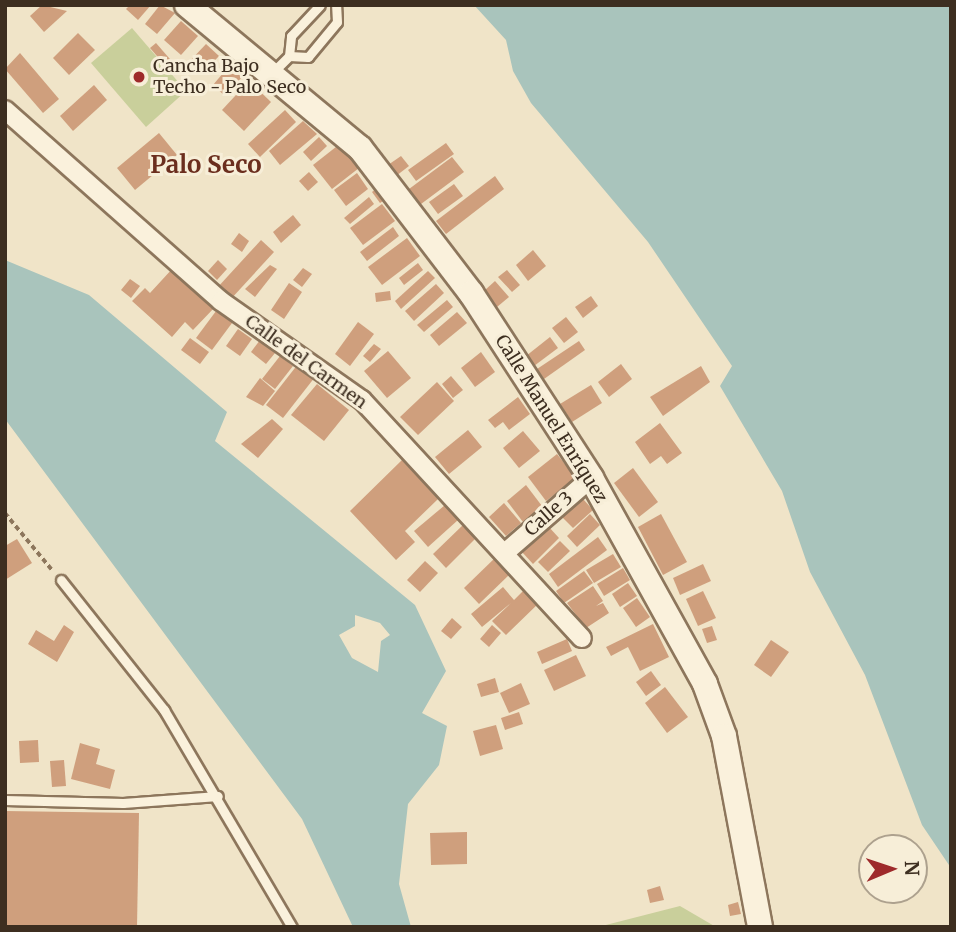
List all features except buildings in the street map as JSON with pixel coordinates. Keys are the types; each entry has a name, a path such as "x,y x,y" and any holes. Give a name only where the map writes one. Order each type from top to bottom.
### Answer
{"street":[{"name":"Calle Manuel Enríquez","path":"187,5 269,76 360,148 471,293 592,478 705,684 724,736 760,927"},
{"name":"Calle del Carmen","path":"5,110 221,300 362,400 507,551 582,638"},
{"name":"Calle 3","path":"507,551 592,478"}],"lane":[{"path":"269,76 289,56 291,36 320,5"},
{"path":"289,56 308,57 337,22 336,5"},
{"path":"61,580 164,710 218,796 292,927"},
{"path":"5,800 123,803 218,796"}],"path":[{"path":"5,513 61,580"}],"green space":[{"name":"Cancha Bajo Techo - Palo Seco","path":"132,28 186,91 146,127 91,63"},
{"path":"680,906 716,927 598,927"}],"water":[{"path":"474,5 951,5 951,868 922,825 865,675 810,572 782,491 720,386 732,366 648,242 531,103 513,71 506,40"},
{"path":"5,260 89,295 227,412 215,441 415,605 446,671 422,713 447,726 439,765 408,804 399,884 411,927 353,927 302,819 5,419","holes":["355,615 380,623 390,635 381,641 378,672 352,658 339,635 355,626"]}],"place":[{"name":"Cancha Bajo Techo - Palo Seco","path":"139,77"}],"district":[{"name":"Palo Seco","path":"206,165"}]}
